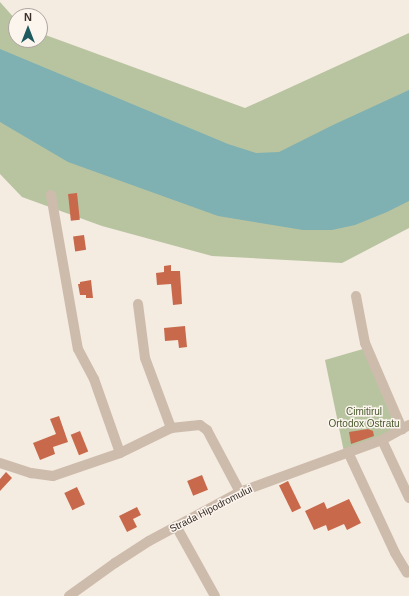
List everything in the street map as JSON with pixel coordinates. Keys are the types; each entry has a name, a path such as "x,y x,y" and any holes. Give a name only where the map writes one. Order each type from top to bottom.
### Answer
{"street":[{"path":"51,195 78,349 81,358 94,379 120,452"},
{"path":"356,296 365,343 405,427"},
{"path":"138,304 145,358 171,428"},
{"path":"0,463 31,473 53,476 120,452 171,428 200,425 207,430 240,492"},
{"name":"Strada Hipodromului","path":"69,596 115,563 176,526 240,492 382,440 405,427"},
{"path":"382,440 409,498"},
{"path":"348,452 395,553 407,573"},
{"path":"176,526 215,596"}],"green space":[{"path":"0,2 8,11 8,48 48,48 48,36 245,108 409,33 409,228 342,263 212,256 102,226 22,197 0,174"},
{"name":"Cimitirul Ortodox Ostratu","path":"363,349 396,427 378,439 344,452 325,360"}],"water":[{"path":"0,49 228,144 256,153 279,152 409,90 409,201 355,225 332,230 303,230 218,216 68,162 0,122"}],"building":[{"path":"77,193 80,220 71,221 68,194"},
{"path":"84,235 86,250 75,251 73,237"},
{"path":"171,265 171,271 180,271 182,304 173,305 171,284 157,285 156,273 164,272 164,266"},
{"path":"91,280 93,298 86,298 86,295 80,295 78,284 80,284 80,282"},
{"path":"185,326 187,347 179,348 178,340 165,341 164,328"},
{"path":"59,416 68,442 53,447 55,454 40,460 33,443 56,434 50,419"},
{"path":"368,429 373,431 374,436 351,444 349,432"},
{"path":"80,431 88,451 79,455 71,435"},
{"path":"6,472 12,478 0,491 0,479"},
{"path":"202,475 208,490 193,496 187,481"},
{"path":"288,481 301,508 292,512 279,485"},
{"path":"77,487 85,504 72,510 64,493"},
{"path":"349,499 361,523 347,530 344,524 328,531 326,525 314,530 305,511 324,502 327,509"},
{"path":"137,507 141,515 133,519 137,527 127,532 119,516"}]}
